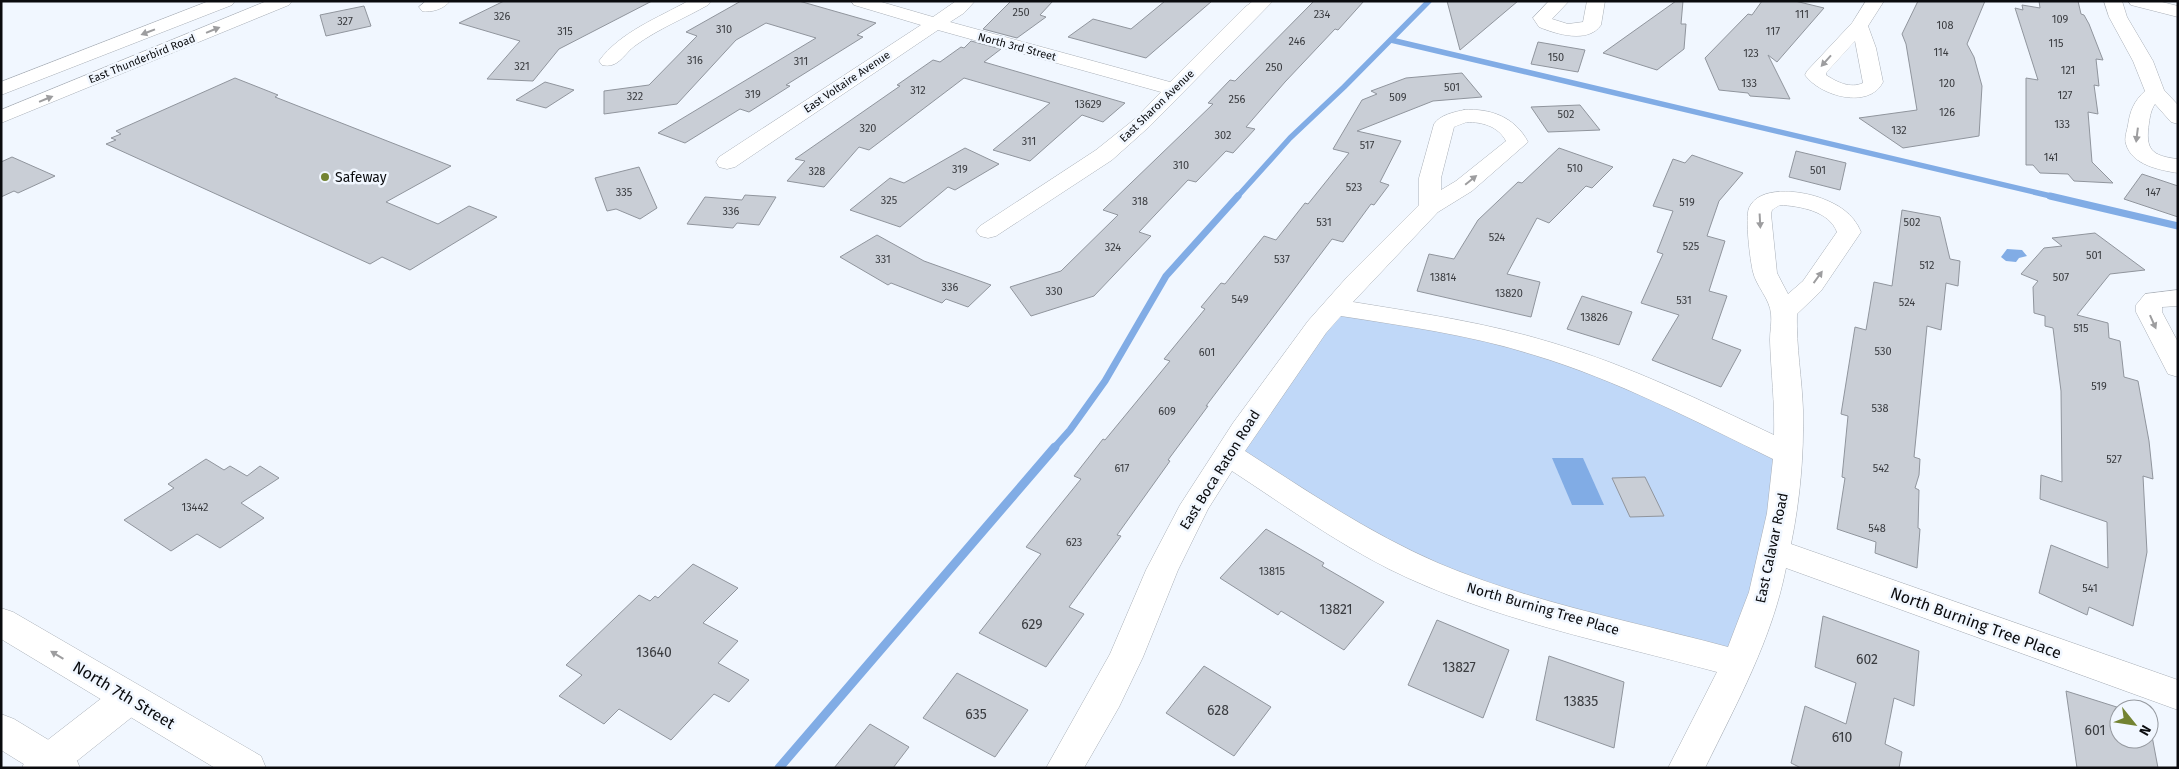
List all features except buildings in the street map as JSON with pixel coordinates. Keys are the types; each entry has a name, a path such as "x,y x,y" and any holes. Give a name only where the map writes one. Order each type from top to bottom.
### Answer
{"street":[{"name":"East Thunderbird Road","path":"1,89 226,1"},
{"name":"East Thunderbird Road","path":"1,117 283,1"},
{"path":"609,62 629,41 702,1"},
{"name":"North 3rd Street","path":"860,1 934,24 1175,90"},
{"name":"East Voltaire Avenue","path":"727,162 958,9 966,1"},
{"name":"East Sharon Avenue","path":"988,231 1104,155 1143,122 1250,12 1264,1"},
{"path":"1560,1 1542,18 1544,23 1567,30 1579,31 1592,25 1596,1"},
{"path":"1859,26 1875,1"},
{"path":"2113,1 2118,17 2143,61 2155,92 2178,118"},
{"path":"2137,1 2178,12"},
{"path":"2155,92 2141,106 2136,144 2147,156 2160,162 2178,166"},
{"name":"East Boca Raton Road","path":"1064,768 1118,673 1162,570 1195,505 1229,455 1243,430 1317,326 1357,281 1430,207 1464,186 1518,142 1509,128 1498,122 1467,116 1444,124 1430,178 1430,207"},
{"name":"East Calavar Road","path":"1686,768 1739,664 1765,592 1782,513 1788,454 1789,409 1783,338 1784,312 1765,273 1759,214 1762,206 1769,201 1779,198 1820,205 1842,218 1849,226 1849,232 1812,286 1784,312"},
{"path":"2178,298 2154,300 2149,305 2149,312 2178,368"},
{"path":"1334,307 1501,337 1572,358 1680,402 1788,454"},
{"name":"North Burning Tree Place","path":"1229,455 1357,538 1426,572 1462,587 1532,609 1739,664"},
{"name":"North Burning Tree Place","path":"1774,551 2178,695"},
{"name":"North 7th Street","path":"1,622 248,768"},
{"path":"1,730 50,765 129,698"}],"shaded area":[{"path":"1335,307 1501,337 1788,454 1739,664 1463,587 1229,455"}],"water":[{"path":"2007,249 2022,250 2027,256 2019,258 2016,262 2006,261 2001,257"},
{"path":"1552,458 1583,458 1604,505 1572,505"}],"waterway":[{"path":"1237,197 1290,138 1344,87 1429,1"},
{"path":"1391,40 2055,197"},
{"path":"1054,448 1070,430 1105,381 1166,276 1238,196"},
{"path":"2050,196 2178,226"},
{"path":"779,768 1055,447"}],"place":[{"name":"Safeway","path":"325,177"}]}
